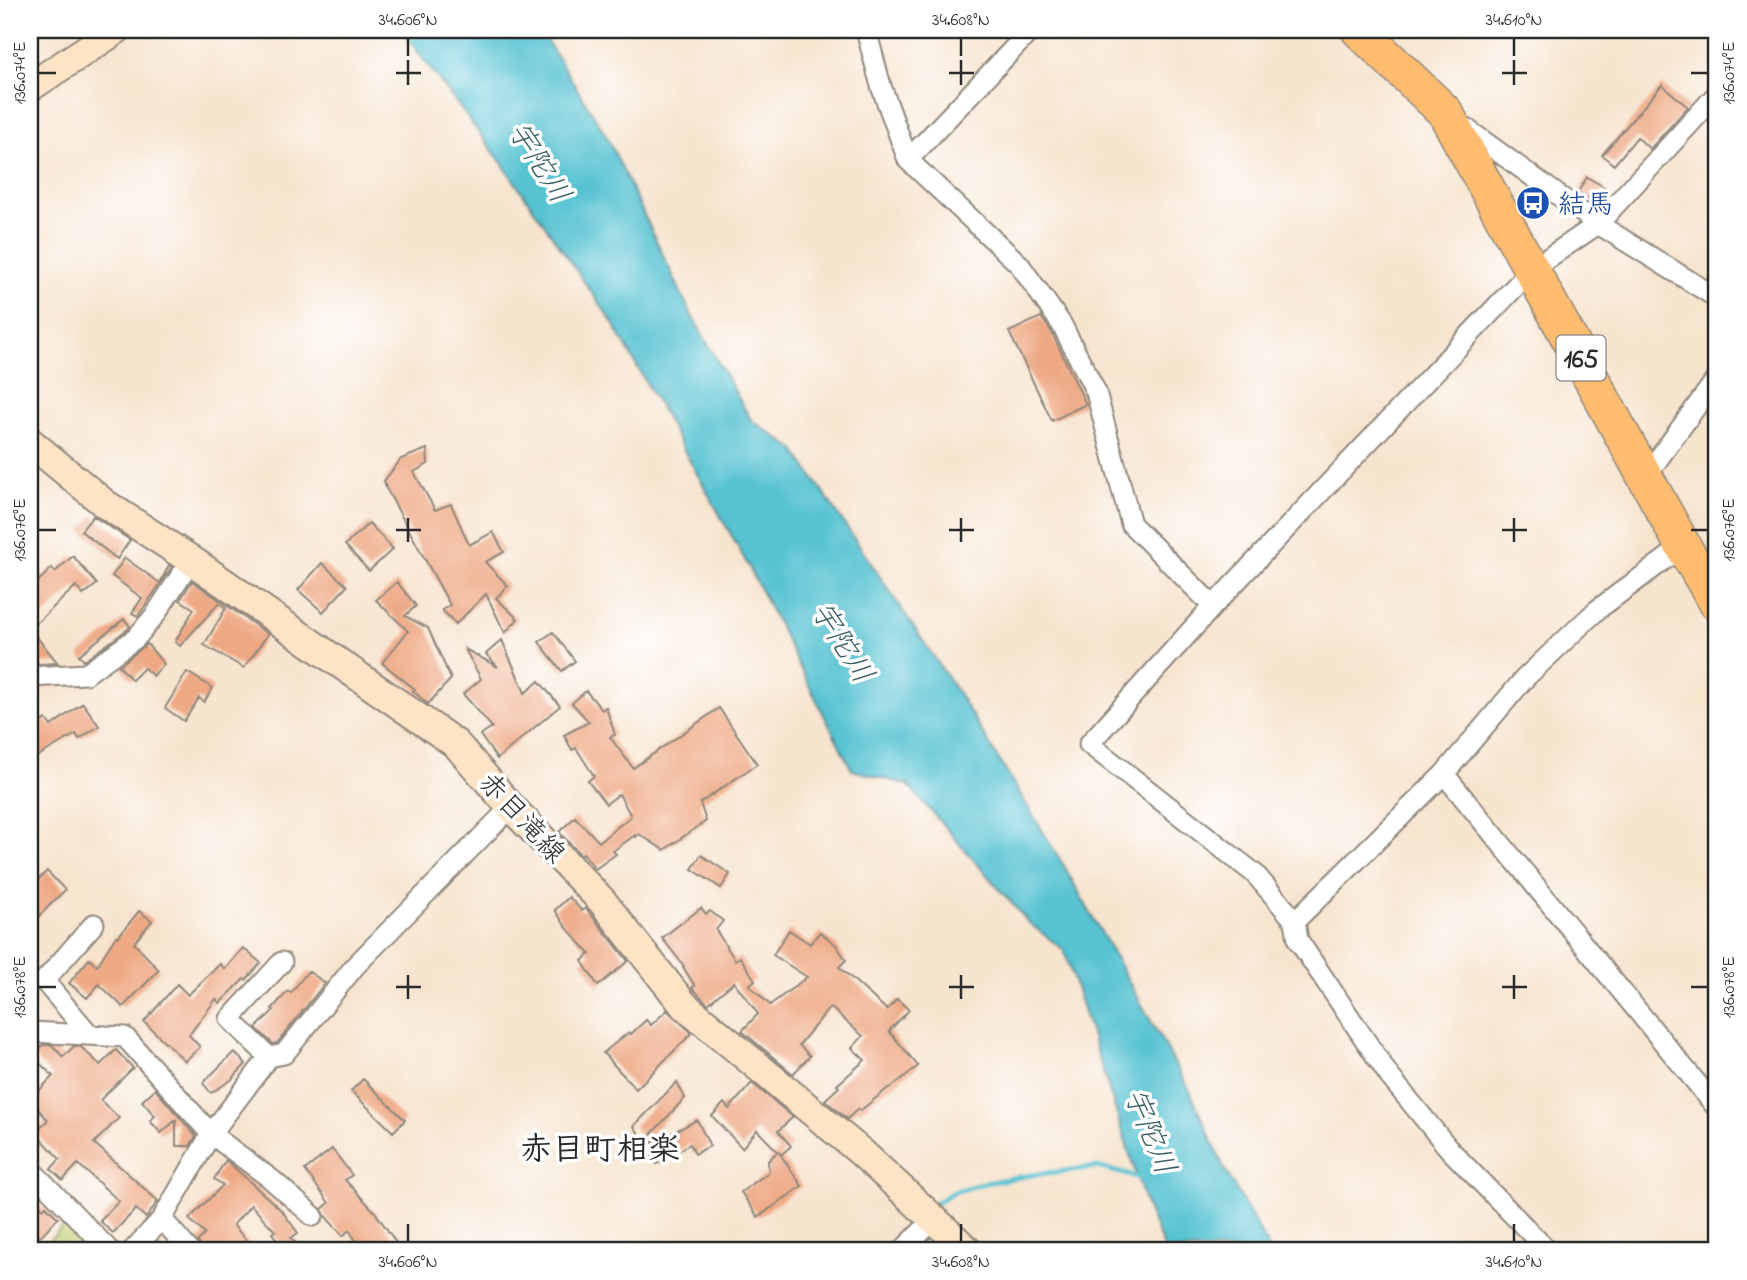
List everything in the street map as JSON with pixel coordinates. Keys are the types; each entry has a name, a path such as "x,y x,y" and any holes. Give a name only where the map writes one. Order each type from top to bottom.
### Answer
{"highway":[{"name":"165","path":"1359,30 1445,112 1683,546 1717,603"}],"main road":[{"path":"30,87 116,30"},
{"name":"赤目滝線","path":"30,442 105,504 191,560 456,744 511,807 602,901 684,1005 862,1153 967,1250"}],"street":[{"path":"866,30 881,86 908,160 1019,264 1062,325 1096,392 1131,524 1213,606"},
{"path":"908,160 1031,30"},
{"path":"1547,1250 1450,1150 1390,1077 1298,940 1295,920 1255,874 1089,744 1213,606 1532,269 1598,224 1717,94"},
{"path":"1445,112 1507,160 1598,224 1717,298"},
{"path":"1646,476 1717,378"},
{"path":"1295,920 1444,774 1534,669 1597,610 1683,546"},
{"path":"30,677 86,674 136,638 155,615 191,560"},
{"path":"1444,774 1717,1108"},
{"path":"133,1250 162,1219 211,1135 270,1058 284,1054 355,966 511,807"},
{"path":"90,1035 44,981 94,924"},
{"path":"270,1058 230,1019 282,962"},
{"path":"30,1034 125,1037 211,1135 271,1179 313,1216"},
{"path":"30,1169 109,1250"},
{"path":"902,1250 926,1213"},
{"path":"162,1219 189,1250"}],"green space":[{"path":"68,1222 97,1250 39,1250"}],"water":[{"name":"宇陀川","path":"401,30 540,30 606,135 692,316 751,420 794,449 958,693 1064,866 1189,1089 1224,1168 1270,1250 1165,1250 1147,1208 1064,950 1029,923 908,785 852,770 749,567 613,323 499,159"}],"building":[{"path":"1662,85 1688,107 1650,149 1637,137 1614,165 1602,155"},
{"path":"1587,177 1606,188 1596,203 1578,192"},
{"path":"1041,317 1051,331 1086,404 1052,421 1009,332"},
{"path":"427,449 428,464 414,472 435,510 451,504 469,545 493,532 504,552 485,562 508,586 496,598 518,619 505,633 486,594 456,624 442,610 450,605 386,488 384,481 401,459"},
{"path":"93,516 130,540 117,559 81,531"},
{"path":"369,523 393,549 369,571 345,545"},
{"path":"73,556 97,584 83,595 76,586 30,629 30,589 52,568 55,572"},
{"path":"125,558 160,583 169,565 172,567 138,616 132,613 142,598 112,576"},
{"path":"322,563 347,586 323,612 298,590"},
{"path":"192,581 268,634 244,668 204,645 226,608 219,603 180,646 175,642 194,609 180,600"},
{"path":"397,582 416,606 405,616 428,628 451,679 428,704 413,691 415,689 382,663 408,631 376,600"},
{"path":"124,619 130,626 128,629 84,661 79,655"},
{"path":"30,629 58,663 39,664 30,652"},
{"path":"553,632 575,661 562,671 539,642"},
{"path":"502,640 525,693 539,681 560,706 497,759 480,735 492,727 463,694 481,679 465,649 498,667 486,654"},
{"path":"147,644 164,664 153,676 144,668 132,680 119,666"},
{"path":"187,672 213,688 204,702 199,698 184,721 165,708"},
{"path":"586,691 602,710 606,707 615,735 610,737 633,768 719,708 757,764 700,803 706,821 664,850 639,834 636,837 635,835 613,851 616,854 595,869 583,853 581,855 559,832 575,817 599,842 631,816 619,794 606,804 588,781 594,776 576,748 572,750 564,735 589,722 572,703"},
{"path":"83,703 99,726 79,739 76,734 38,756 30,742 30,729 46,719 51,726"},
{"path":"701,855 730,874 721,888 692,869"},
{"path":"47,871 65,890 30,925 30,888"},
{"path":"569,897 582,911 586,908 628,961 598,986 582,961 590,954 555,910"},
{"path":"701,908 706,914 710,911 723,921 716,930 735,960 740,957 755,980 749,985 770,1005 807,977 773,955 789,930 810,944 820,932 836,945 846,960 839,967 887,1010 897,999 909,1010 889,1031 918,1066 847,1119 825,1100 839,1087 837,1085 865,1060 852,1048 863,1036 830,1007 799,1045 810,1056 793,1074 742,1031 758,1014 734,982 708,1004 692,988 695,986 684,966 662,938"},
{"path":"139,911 152,921 134,943 159,970 123,1007 99,984 87,998 69,983 89,959 97,966 116,936 118,937"},
{"path":"243,948 261,963 220,1003 216,999 189,1035 200,1047 185,1061 144,1022 177,984 188,995 220,964 225,969"},
{"path":"308,971 325,983 277,1043 273,1044 256,1028 288,991 291,993"},
{"path":"667,1010 692,1033 636,1089 603,1053 646,1020 651,1025"},
{"path":"43,1045 52,1045 63,1057 74,1046 81,1047 100,1065 116,1050 133,1068 100,1100 119,1118 94,1143 158,1201 146,1218 136,1209 113,1233 100,1221 119,1201 78,1164 63,1180 51,1169 60,1159 35,1132 48,1120 30,1100 53,1076 32,1056"},
{"path":"234,1052 246,1064 231,1080 211,1093 203,1083"},
{"path":"363,1079 405,1120 393,1132 351,1091"},
{"path":"677,1082 685,1098 644,1142 634,1126"},
{"path":"752,1083 793,1117 778,1131 791,1146 781,1155 757,1130 742,1148 712,1116 724,1103 729,1109"},
{"path":"155,1089 196,1136 190,1146 176,1146 176,1120 161,1133 150,1121 155,1116 142,1101"},
{"path":"697,1120 710,1146 695,1154 690,1144 657,1164 646,1146"},
{"path":"332,1149 352,1175 345,1180 375,1212 401,1250 362,1250 349,1230 343,1236 325,1216 322,1209 329,1203 305,1170"},
{"path":"778,1151 802,1186 758,1217 741,1192 769,1172 768,1161"},
{"path":"226,1160 282,1211 298,1233 291,1238 302,1250 284,1250 272,1233 275,1231 251,1205 233,1225 255,1250 201,1250 198,1241 205,1234 189,1219 223,1185 214,1179"},
{"path":"30,1195 43,1209 46,1206 58,1218 30,1247"}],"waterway":[{"name":"宇陀川","path":"931,1206 953,1192 984,1183 1031,1175 1097,1167 1141,1178"},
{"path":"887,1250 919,1218"}],"place":[{"name":"結馬","path":"1533,203"}],"district":[{"name":"赤目町相楽","path":"600,1148"}]}
